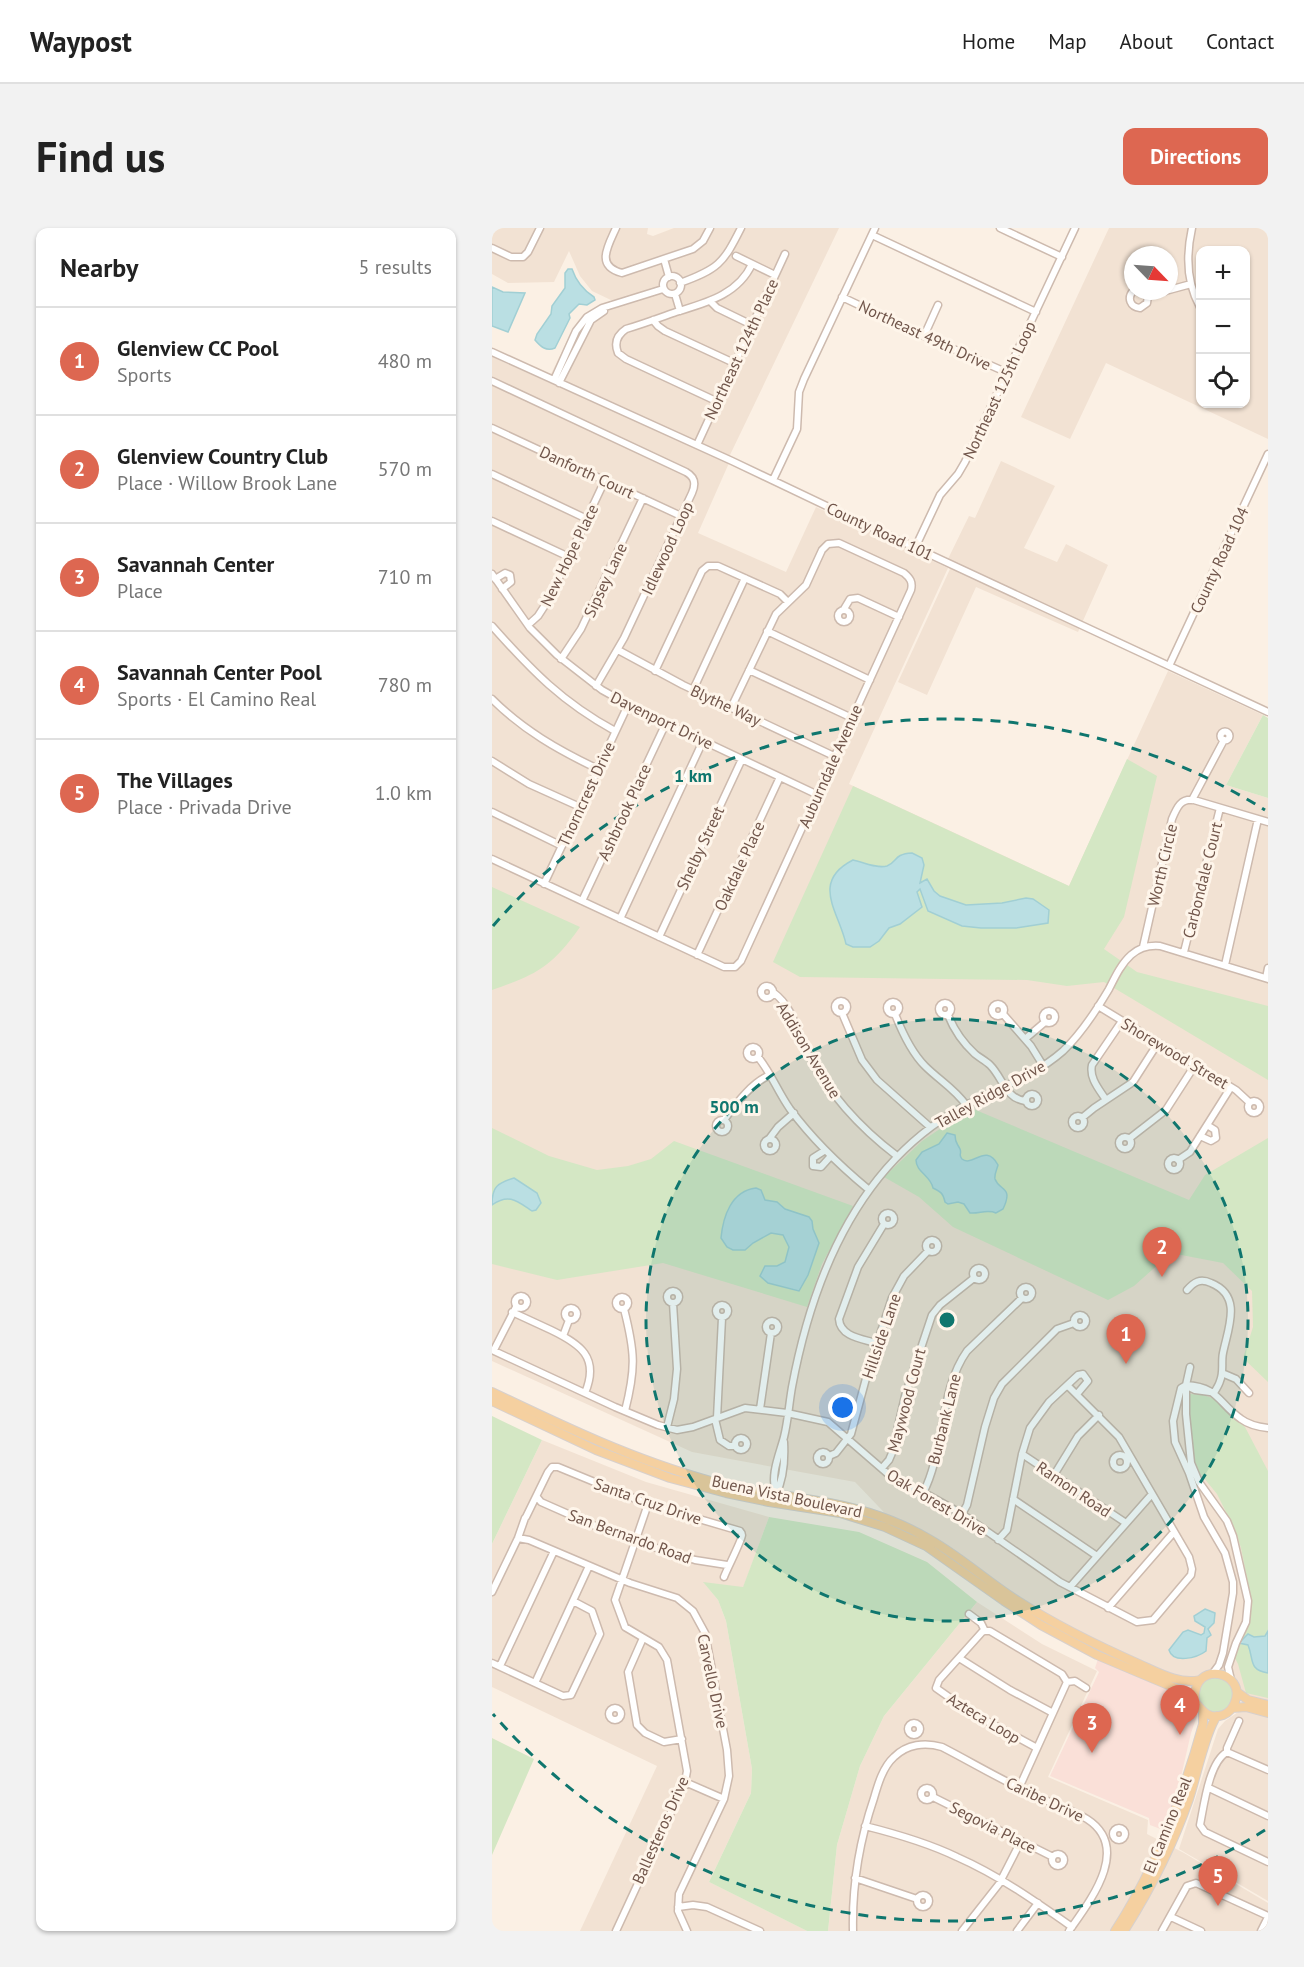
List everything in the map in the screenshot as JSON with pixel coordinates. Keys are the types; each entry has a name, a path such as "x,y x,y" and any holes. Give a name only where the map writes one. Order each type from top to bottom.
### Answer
{"main road":[{"name":"Buena Vista Boulevard","path":"492,1392 624,1452 669,1468 713,1482 840,1513 902,1534 934,1551 1041,1625 1096,1655 1154,1675 1187,1682 1200,1680"},
{"name":"Buena Vista Boulevard","path":"492,1401 631,1464 693,1484 775,1498"},
{"path":"1214,1673 1231,1680 1237,1692 1232,1708 1217,1716 1203,1712 1195,1700 1194,1693 1200,1680 1214,1673"},
{"name":"Buena Vista Boulevard","path":"1154,1675 1186,1692 1195,1700"},
{"path":"1237,1692 1248,1700 1268,1705"},
{"path":"1232,1708 1246,1707 1268,1713"},
{"name":"El Camino Real","path":"1124,1931 1167,1852 1188,1801 1203,1724 1203,1712"},
{"name":"El Camino Real","path":"1115,1931 1160,1849 1217,1716"}],"street":[{"path":"492,248 511,257 523,256 528,252 540,228"},
{"path":"616,228 606,249 605,259 608,266 622,273 693,249 703,241 710,228"},
{"path":"680,283 701,276 717,267 725,258 741,228"},
{"path":"1000,228 1062,257"},
{"name":"Northeast 125th Loop","path":"915,548 940,495 963,468 1076,228"},
{"path":"1192,228 1188,259 1191,284 1197,300"},
{"path":"773,480 797,429 801,385 873,231 1036,312"},
{"name":"Northeast 124th Place","path":"697,445 785,254"},
{"path":"736,256 775,274"},
{"path":"664,259 669,277"},
{"path":"716,401 626,359 618,353 616,340 622,331 725,294 748,272 752,264"},
{"path":"669,277 677,278 680,283 679,291 675,294 669,294 663,289 664,280 669,277"},
{"path":"1178,288 1191,284"},
{"path":"556,381 591,320 614,305 663,289"},
{"path":"675,294 680,311"},
{"name":"Northeast 49th Drive","path":"842,297 1008,373"},
{"path":"1130,300 1137,308 1145,305 1145,300"},
{"path":"710,301 717,308 752,325"},
{"path":"924,336 938,305"},
{"path":"653,320 665,331 734,363"},
{"name":"County Road 101","path":"492,352 773,480 1268,712"},
{"name":"Idlewood Loop","path":"492,381 689,474 694,479 695,487 618,650 596,686"},
{"name":"Danforth Court","path":"492,428 681,516"},
{"name":"County Road 104","path":"1169,666 1268,454"},
{"path":"492,474 587,519"},
{"name":"New Hope Place","path":"528,625 544,609 605,480"},
{"name":"Sipsey Lane","path":"561,658 581,629 643,498"},
{"path":"492,521 569,557"},
{"name":"Auburndale Avenue","path":"492,859 697,955 727,968 735,967 741,961 912,590 910,578 904,573 836,542 824,547 806,585 776,614 731,708"},
{"path":"655,671 705,568 711,565 718,566 780,594 788,602"},
{"name":"Davenport Drive","path":"502,589 511,582 510,574 494,576 502,589 528,625 561,658 596,686 628,705 818,795"},
{"path":"693,690 745,578"},
{"path":"844,609 850,599 858,598 899,617"},
{"path":"492,626 522,661 546,683 581,710 615,731"},
{"path":"767,631 870,680"},
{"name":"Blythe Way","path":"618,650 693,690 836,757"},
{"path":"749,670 852,718"},
{"path":"492,699 533,734 597,769"},
{"name":"Thorncrest Drive","path":"544,884 628,705"},
{"name":"Ashbrook Place","path":"582,901 666,723"},
{"name":"Worth Circle","path":"1143,947 1172,819 1180,803 1184,800 1192,800 1224,740"},
{"path":"620,919 704,741"},
{"name":"Shelby Street","path":"659,937 742,759"},
{"path":"492,761 529,784 580,807"},
{"name":"Oakdale Place","path":"697,955 780,777"},
{"path":"1192,800 1268,822"},
{"name":"Carbondale Court","path":"1184,952 1220,808"},
{"path":"492,812 562,846"},
{"path":"1225,965 1258,819"},
{"path":"1143,947 1161,946 1267,978 1268,968"},
{"name":"Talley Ridge Drive","path":"775,1498 772,1484 801,1347 825,1273 848,1222 868,1190 897,1156 930,1127 980,1097 1044,1066 1065,1049 1081,1031 1121,967 1130,956 1143,947"},
{"name":"Addison Avenue","path":"774,993 788,1008 807,1052 834,1096 872,1137 897,1156"},
{"name":"Shorewood Street","path":"1098,1006 1231,1087 1249,1102"},
{"path":"842,1013 862,1060 877,1080 930,1127"},
{"path":"895,1014 904,1036 923,1065 959,1095 966,1105"},
{"path":"1003,1014 1044,1066"},
{"path":"948,1015 956,1032 975,1054 990,1065 1004,1087 1014,1098 1025,1101"},
{"path":"1106,1100 1090,1072 1094,1059 1122,1021"},
{"path":"1025,1039 1045,1022"},
{"path":"1083,1117 1133,1082 1158,1043"},
{"path":"758,1057 794,1113 824,1151 868,1190"},
{"path":"1130,1138 1166,1110 1194,1065"},
{"path":"724,1120 746,1093 764,1077 770,1075"},
{"path":"1178,1160 1190,1152 1231,1087"},
{"path":"769,1138 778,1126 794,1113"},
{"path":"1200,1136 1208,1141 1216,1138 1215,1130 1207,1125"},
{"path":"824,1151 813,1158 813,1166 821,1167 830,1157"},
{"path":"876,1343 848,1334 839,1325 839,1319 858,1267 884,1224"},
{"name":"Hillside Lane","path":"829,1456 836,1453 854,1426 876,1343 892,1298 898,1286 928,1251"},
{"name":"Maywood Court","path":"882,1468 892,1453 905,1396 932,1315 940,1305 974,1278"},
{"path":"1187,1290 1193,1282 1202,1280 1222,1291 1230,1302 1231,1321 1222,1356 1221,1380 1212,1393"},
{"name":"Burbank Lane","path":"923,1493 929,1482 944,1413 961,1359 1022,1298"},
{"path":"667,1427 674,1400 677,1369 673,1303"},
{"path":"624,1309 634,1352 634,1375 625,1411"},
{"path":"493,1350 514,1310 582,1348 589,1360 591,1372 585,1393"},
{"path":"722,1318 716,1419 720,1440 729,1446 735,1446"},
{"path":"563,1336 569,1320"},
{"path":"962,1514 967,1506 988,1417 994,1398 1002,1384 1057,1329 1074,1323"},
{"path":"760,1409 771,1333"},
{"name":"Oak Forest Drive","path":"493,1350 625,1411 677,1430 745,1408 787,1413 828,1422 895,1480 962,1514 1070,1587 1137,1622 1153,1620 1191,1575 1189,1557 1174,1532"},
{"path":"1190,1367 1186,1385 1186,1414 1191,1463 1199,1482 1227,1521 1233,1536 1246,1590 1248,1611 1246,1622 1228,1667 1231,1680"},
{"path":"1222,1373 1236,1379 1249,1393"},
{"path":"998,1540 1007,1530 1022,1454 1030,1428 1048,1402 1078,1375 1086,1376 1087,1384 1077,1394"},
{"path":"1186,1385 1195,1390 1212,1393"},
{"path":"1214,1673 1222,1659 1233,1582 1226,1552 1204,1517 1178,1449 1173,1429 1177,1398 1181,1388 1186,1385 1196,1386 1212,1393 1241,1420 1268,1428"},
{"path":"1068,1386 1119,1437 1129,1458 1174,1532 1108,1608"},
{"path":"1054,1475 1078,1436 1099,1415"},
{"name":"Ramon Road","path":"1022,1454 1126,1523"},
{"name":"Santa Cruz Drive","path":"537,1497 548,1472 555,1467 648,1504 690,1518 737,1529 742,1533 742,1537 727,1565"},
{"path":"1070,1587 1152,1494"},
{"path":"492,1592 537,1497"},
{"name":"San Bernardo Road","path":"537,1497 541,1502 572,1517 636,1541 695,1560 727,1565"},
{"path":"1013,1499 1096,1556"},
{"name":"Ballesteros Drive","path":"616,1931 685,1782 687,1771 667,1660 659,1647 628,1629 615,1600 648,1504"},
{"name":"Carvello Drive","path":"518,1538 523,1537 622,1580 677,1598 688,1606 702,1626 709,1648 729,1766 728,1784 724,1799 681,1888 678,1907"},
{"path":"500,1666 554,1551"},
{"path":"724,1577 727,1565"},
{"path":"535,1683 589,1566"},
{"path":"492,1663 566,1697 573,1692 600,1634 592,1611 573,1601"},
{"path":"969,1614 981,1623 985,1631 990,1631 1062,1674 1067,1682 1075,1681 1086,1688"},
{"name":"Azteca Loop","path":"985,1631 937,1682 937,1690 976,1716 1037,1748"},
{"path":"643,1638 628,1672 637,1725 645,1733 664,1742 682,1739"},
{"path":"959,1658 1003,1686 1053,1713"},
{"name":"Azteca Loop","path":"1019,1788 1067,1682"},
{"path":"621,1713 634,1710"},
{"path":"1227,1752 1239,1721"},
{"path":"853,1931 855,1878 865,1826 878,1785 888,1765 899,1752 918,1745 916,1735"},
{"name":"Caribe Drive","path":"918,1745 942,1746 1019,1788 1085,1818 1097,1828 1104,1840"},
{"path":"1227,1752 1267,1768"},
{"path":"1227,1752 1217,1761 1200,1825 1202,1830 1268,1862"},
{"path":"685,1782 724,1799"},
{"path":"1209,1788 1268,1816"},
{"name":"Segovia Place","path":"933,1797 1053,1857"},
{"path":"865,1826 934,1847 958,1857 1038,1903 1070,1929 1104,1873 1107,1859 1104,1840 1113,1836"},
{"path":"962,1931 1001,1880 1021,1841"},
{"path":"855,1878 917,1899"},
{"path":"1162,1931 1188,1886 1196,1883 1268,1916 1261,1931"},
{"path":"1017,1931 1038,1903"},
{"path":"687,1931 678,1907 693,1905 707,1907 760,1931"},
{"path":"1171,1917 1201,1931"}],"shaded area":[{"path":"492,228 648,228 647,234 653,236 674,228 839,228 729,457 550,376 570,335 590,313 613,301 592,291 580,276 569,251 554,282 508,283 492,274"},
{"path":"1109,228 1268,228 1268,439 1202,408 1250,408 1250,246 1196,246 1196,405 1106,363 1070,439 1021,417"},
{"path":"492,357 729,463 698,533 786,572 816,507 948,568 849,784 1069,886 1168,671 1263,715 1226,785 1268,798 1268,1708 1211,1694 1106,1656 1026,1611 900,1529 855,1482 692,1452 492,1361"},
{"path":"1001,461 1055,486 1024,548 1057,562 1066,544 1108,565 1082,623 947,561 969,516 975,518"},
{"path":"946,564 1080,627 1078,632 976,587 927,695 898,682 950,569"},
{"path":"542,1440 646,1482 769,1517 743,1588 704,1583 718,1600 726,1621 752,1769 751,1793 709,1882 807,1931 580,1931 657,1766 492,1687 492,1544"},
{"path":"977,1602 1042,1644 1097,1671 1048,1777 1148,1820 1147,1834 1184,1853 1268,1903 1268,1931 828,1931 837,1845 860,1766 884,1716"},
{"path":"1098,1659 1188,1697 1195,1707 1197,1716 1178,1790 1163,1830 1150,1825 1149,1818 1050,1776 1099,1672 1095,1668"},
{"path":"1241,1710 1268,1717 1268,1901 1179,1849 1218,1729"}],"green space":[{"path":"1263,715 1268,718 1268,798 1226,785"},
{"path":"1127,759 1157,776 1124,917 1104,949 1137,972 1268,1006 1268,1080 1104,982 1067,986 1027,980 800,977 773,962 853,786 1069,886"},
{"path":"492,887 580,927 560,952 542,968 492,990"},
{"path":"971,1108 1189,1200 1205,1175 1268,1138 1268,1382 1243,1358 1253,1327 1252,1291 1223,1263 1171,1253 1134,1286 1108,1300 953,1227 919,1197 884,1177 922,1141"},
{"path":"492,1128 549,1156 597,1170 628,1166 651,1159 674,1141 853,1206 822,1264 807,1307 663,1263 557,1280 492,1264"},
{"path":"1190,1394 1215,1399 1245,1427 1268,1471 1268,1698 1246,1693 1233,1654 1250,1621 1251,1599 1236,1532 1217,1494 1199,1472 1194,1459 1188,1401"},
{"path":"492,1416 542,1440 492,1544"},
{"path":"769,1517 859,1532 927,1562 977,1602 884,1716 860,1766 837,1845 828,1931 807,1931 709,1882 751,1793 752,1769 726,1621 718,1600 703,1582 743,1587"},
{"path":"1221,1677 1231,1685 1234,1697 1225,1710 1209,1712 1199,1702 1200,1685 1208,1678"},
{"path":"492,1738 534,1759 492,1855"}],"water":[{"path":"568,269 572,269 580,285 595,300 587,305 579,304 569,314 570,318 555,348 546,349 535,340 551,314 552,306 565,288 565,273"},
{"path":"492,287 503,292 525,293 508,332 492,326"},
{"path":"912,853 922,858 924,865 920,883 927,879 940,896 966,905 1033,899 1049,910 1048,923 1016,928 962,926 928,911 920,889 917,892 922,907 900,924 889,928 879,941 870,947 853,947 846,944 831,898 830,888 833,878 840,869 853,860 883,867 899,856"},
{"path":"947,1133 955,1135 962,1159 966,1161 984,1155 989,1156 998,1165 995,1179 1005,1190 1007,1196 1003,1209 996,1213 989,1211 970,1213 964,1204 958,1202 948,1204 918,1168 916,1160 922,1152 939,1144"},
{"path":"514,1178 537,1193 541,1203 536,1210 532,1211 508,1199 492,1205 494,1190 503,1182"},
{"path":"756,1188 761,1190 765,1200 777,1202 785,1209 809,1217 812,1221 819,1243 808,1275 799,1291 768,1283 760,1276 765,1266 777,1266 785,1262 789,1247 783,1235 771,1233 745,1250 733,1250 727,1247 721,1238 726,1214 734,1200 747,1190"},
{"path":"1205,1609 1215,1613 1214,1623 1208,1629 1211,1635 1207,1638 1206,1651 1197,1656 1175,1657 1169,1650 1183,1632 1188,1630 1201,1635 1204,1633 1205,1627 1195,1621 1194,1616"},
{"path":"1268,1631 1268,1673 1254,1667 1248,1645 1239,1643 1248,1634 1254,1637 1265,1636"}],"place":[{"name":"Glenview Country Club","path":"1162,1277"},
{"name":"Glenview CC Pool","path":"1126,1364"},
{"name":"Savannah Center Pool","path":"1180,1735"},
{"name":"Savannah Center","path":"1092,1753"},
{"name":"The Villages","path":"1218,1906"}]}
